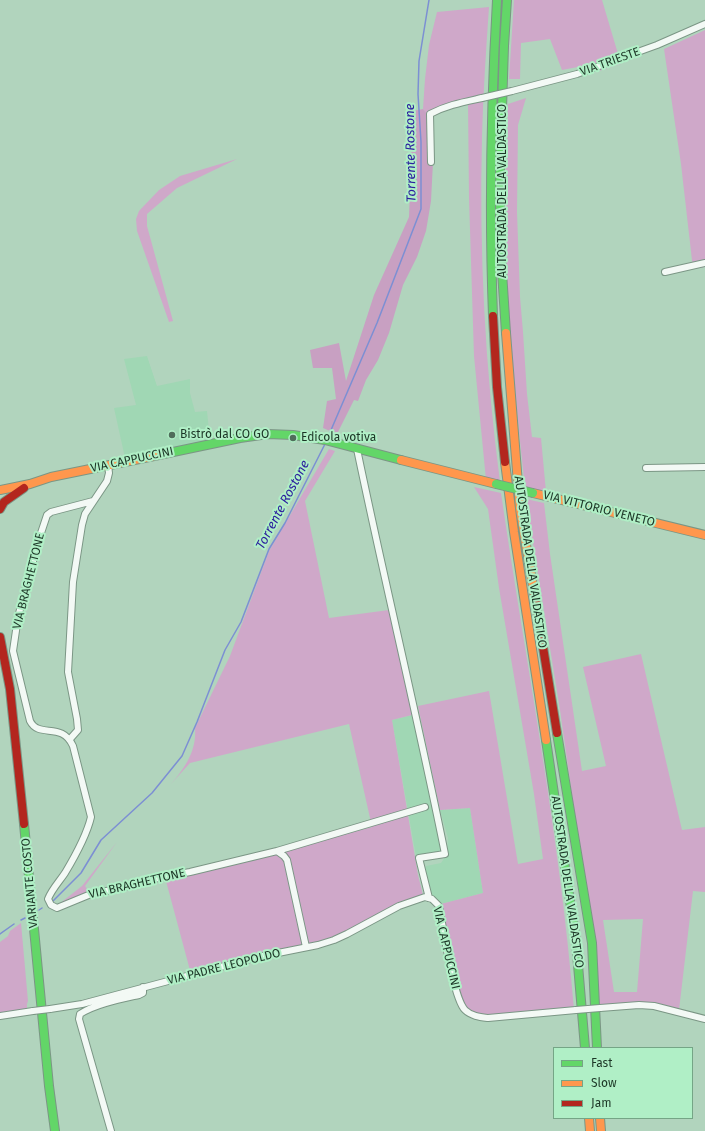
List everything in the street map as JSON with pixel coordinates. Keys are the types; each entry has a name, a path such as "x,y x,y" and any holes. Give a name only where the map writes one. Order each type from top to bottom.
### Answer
{"main road":[{"name":"AUTOSTRADA DELLA VALDASTICO","path":"497,0 493,59 490,169 490,258 497,386 514,532 571,902 577,949 585,1047"},
{"name":"AUTOSTRADA DELLA VALDASTICO","path":"507,0 502,93 500,241 520,501 592,943 597,1047"},
{"name":"VIA CAPPUCCINI","path":"0,490 108,465 240,438 268,434 293,435 325,440 446,472"},
{"name":"VIA VITTORIO VENETO","path":"446,472 705,535"},
{"name":"VIA CAPPUCCINI","path":"0,509 4,502 30,484"},
{"name":"VARIANTE COSTO","path":"0,637 10,689 23,809 49,1086 55,1131"},
{"path":"589,1119 590,1131"},
{"path":"600,1119 600,1131"}],"street":[{"name":"VIA TRIESTE","path":"430,162 430,114 441,108 577,74 657,45 705,24"},
{"path":"665,272 705,263"},
{"path":"357,449 446,854 419,858 429,898"},
{"path":"70,739 78,730 78,719 68,672 73,582 85,514 107,481 109,473 108,465"},
{"path":"646,468 705,467"},
{"name":"VIA BRAGHETTONE","path":"93,501 52,512 47,515 18,617 13,651 32,726 37,729 56,731 64,734 70,739 91,817 82,842 66,872 52,890 48,899 51,905 57,908 91,894 277,851"},
{"path":"277,851 425,807"},
{"path":"277,851 287,860 306,947"},
{"name":"VIA CAPPUCCINI","path":"306,947 334,940 399,906 425,897 435,901 439,906 457,996 465,1010 479,1017 488,1018 639,1005 654,1006 705,1019"},
{"name":"VIA PADRE LEOPOLDO","path":"0,1016 82,1004 258,957 306,947"},
{"name":"VIA PADRE LEOPOLDO","path":"111,1131 79,1020 80,1014 85,1010 114,1000 139,995 142,992 143,987"}],"shaded area":[{"path":"514,0 602,0 621,64 586,75 583,66 562,70 550,39 521,43 520,79 509,79"},
{"path":"489,7 482,137 481,224 484,310 490,396 500,482 486,480 474,356 469,198 468,102 448,108 429,119 423,109 429,45 437,12"},
{"path":"705,30 705,267 693,269 681,164 664,49"},
{"path":"526,98 518,125 517,212 520,297 527,394 532,437 541,438 546,492 525,488 515,393 508,298 506,176 508,104"},
{"path":"423,109 429,117 433,162 431,201 426,231 417,257 403,285 389,333 378,360 366,380 358,401 354,400 337,434 323,428 327,401 336,399 332,368 313,368 310,350 339,343 346,381 374,295 409,217 413,111"},
{"path":"237,159 177,188 147,214 147,226 173,321 169,322 137,231 136,219 139,211 159,190 180,176"},
{"path":"147,356 157,386 190,379 190,393 195,412 207,411 210,440 125,458 114,408 136,405 124,359"},
{"path":"329,449 335,451 305,501 329,618 389,610 400,648 412,715 392,720 418,875 423,895 335,937 191,974 166,881 372,827 349,724 190,763 171,784 181,772 192,751 195,728 230,656 269,551"},
{"path":"474,487 501,493 542,751 560,880 574,1010 482,1016 468,1010 460,997 441,904 483,893 470,808 440,810 418,706 489,691 518,864 543,859 534,794 499,588 488,509"},
{"path":"526,499 544,503 550,554 582,771 606,766 583,667 641,654 682,830 705,827 705,892 693,891 679,1010 665,1006 598,1007 576,822 560,710","holes":["643,919 637,992 614,992 603,920"]},
{"path":"412,715 441,847 438,855 424,859 418,863 418,868 392,720"},
{"path":"470,808 483,893 441,904 438,899 430,894 425,868 426,866 441,863 447,854 448,838 440,810"},
{"path":"117,842 85,886 88,890 98,895 54,908 82,886"},
{"path":"21,923 28,1001 27,1009 0,1013 0,942 8,936 10,931"}],"waterway":[{"name":"Torrente Rostone","path":"328,437 377,323 421,209 421,142 418,94 419,61 429,0"},
{"name":"Torrente Rostone","path":"53,901 81,873 101,840 152,793 182,756 225,650 241,622 269,549 285,523 326,442"},
{"name":"Torrente Rostone","path":"21,920 25,918"},
{"name":"Torrente Rostone","path":"0,934 14,924"}],"traffic: fast":[{"path":"493,316 491,158 497,0"},
{"path":"506,333 500,241 500,172 507,0"},
{"path":"154,456 240,438 268,434 293,435 325,440 401,460"},
{"path":"496,484 533,493"},
{"path":"557,733 592,943 597,1047"},
{"path":"546,740 576,941 585,1047"},
{"path":"24,824 49,1086 55,1131"}],"traffic: slow":[{"path":"506,333 520,509 534,592"},
{"path":"0,490 30,484 51,477 154,456"},
{"path":"401,460 496,484"},
{"path":"505,462 514,532 546,740"},
{"path":"533,493 705,535"},
{"path":"589,1119 590,1131"},
{"path":"600,1119 601,1131"}],"traffic: jam":[{"path":"493,316 497,387 505,462"},
{"path":"0,509 4,502 24,488"},
{"path":"534,592 557,733"},
{"path":"0,637 10,689 24,824"}],"place":[{"name":"Bistrò dal CO GO","path":"172,435"},
{"name":"Edicola votiva","path":"293,438"}]}
